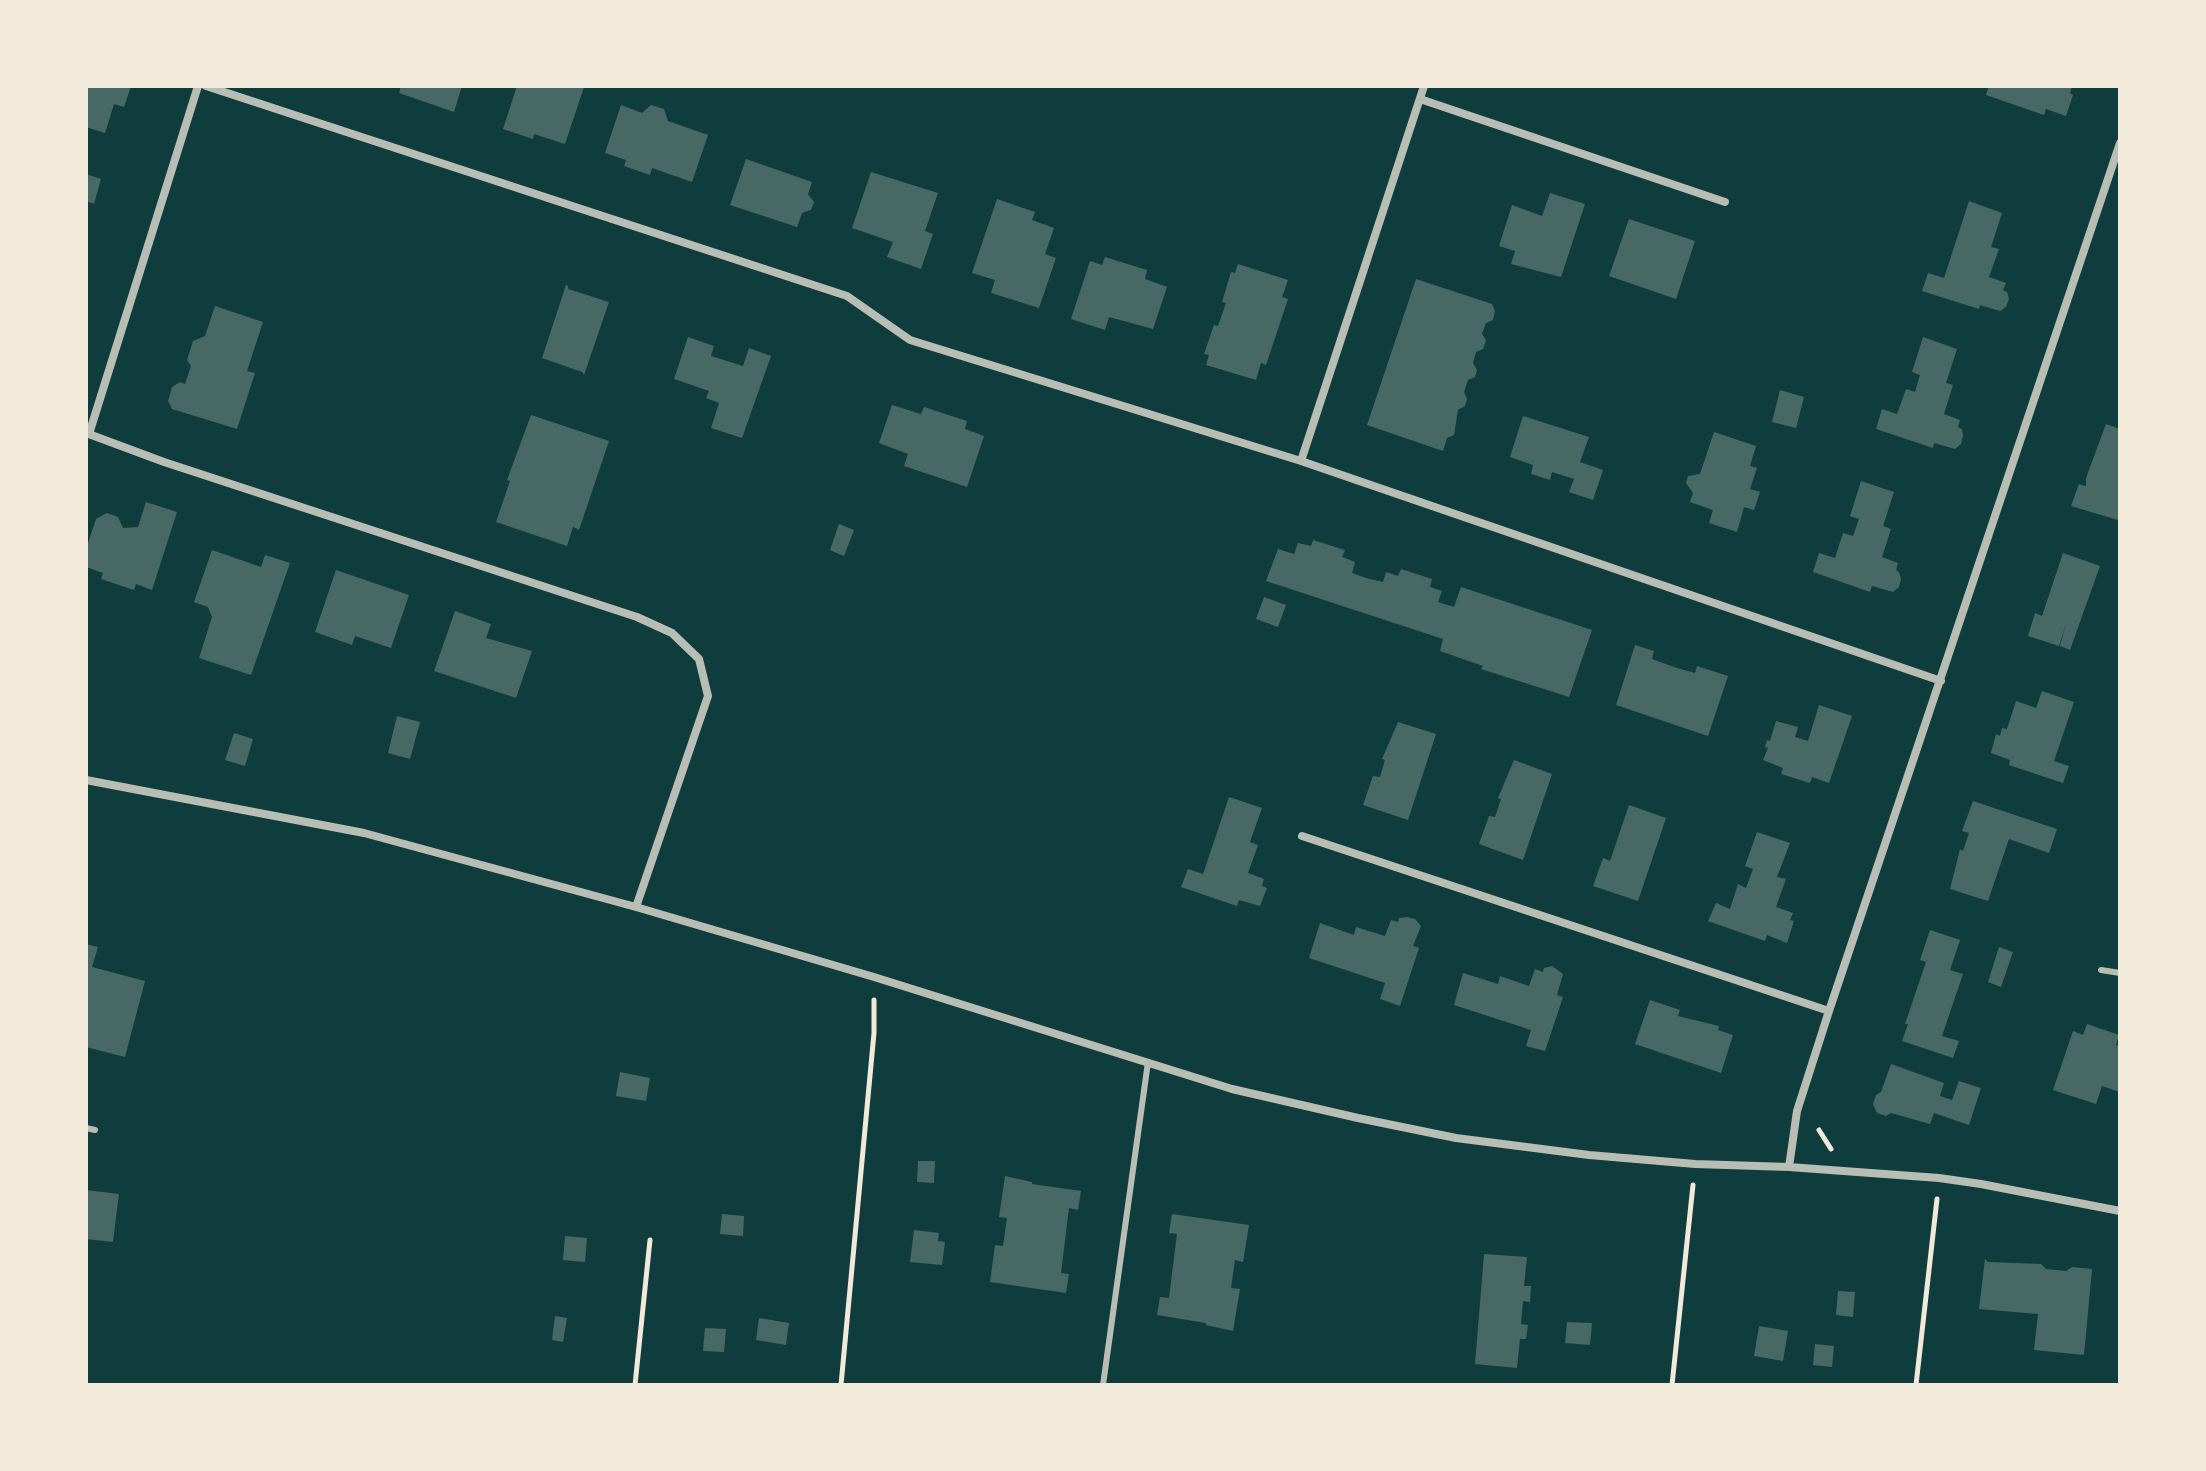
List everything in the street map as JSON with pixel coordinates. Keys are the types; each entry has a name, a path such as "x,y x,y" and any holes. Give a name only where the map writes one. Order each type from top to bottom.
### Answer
{"street":[{"path":"198,86 87,434 637,617 672,633 699,659 708,696 636,907"},
{"path":"206,86 847,296 910,340 1301,461 1941,681"},
{"path":"1301,461 1424,86"},
{"path":"1420,99 1725,202"},
{"path":"1789,1167 1797,1111 1829,1011 2120,143"},
{"path":"86,780 364,833 636,907 874,977 1232,1089 1456,1138 1589,1155 1695,1164 1939,1178 2120,1211"},
{"path":"1302,836 1829,1011"}],"lane":[{"path":"2101,970 2120,973"},
{"path":"1103,1385 1148,1062"},
{"path":"86,1128 95,1130"}],"path":[{"path":"841,1385 874,1033 874,977"},
{"path":"1672,1385 1695,1164"},
{"path":"1916,1385 1939,1178"},
{"path":"635,1385 650,1240"}],"building":[{"path":"86,86 131,86 124,107 114,104 105,133 86,127"},
{"path":"401,86 462,86 454,112 399,93"},
{"path":"517,86 584,87 565,144 534,134 533,139 503,129"},
{"path":"1989,86 2072,86 2070,93 2073,95 2066,116 2046,109 2044,115 1986,95"},
{"path":"621,105 642,113 651,105 664,109 668,121 708,135 692,182 652,168 650,175 624,166 626,160 605,153"},
{"path":"746,159 812,182 808,194 814,202 811,210 802,213 797,227 730,205"},
{"path":"871,172 938,193 925,231 933,234 921,269 887,257 893,242 852,228"},
{"path":"86,174 101,179 94,204 86,201"},
{"path":"1550,193 1585,204 1561,277 1511,264 1515,251 1499,246 1512,205 1542,216"},
{"path":"997,199 1035,212 1032,220 1054,228 1045,254 1056,258 1039,308 991,293 995,280 972,273"},
{"path":"1969,201 2002,213 1991,247 1999,249 1989,277 2006,283 2003,290 2009,299 2000,311 1980,305 1979,309 1922,291 1928,273 1944,278"},
{"path":"1629,219 1695,241 1676,299 1609,276"},
{"path":"1105,257 1147,270 1145,279 1167,287 1153,329 1109,317 1105,330 1071,319 1090,261 1102,265"},
{"path":"1238,264 1288,280 1282,297 1288,299 1266,365 1261,363 1256,380 1206,365 1209,355 1204,354 1226,303 1222,302 1231,272 1235,273"},
{"path":"1416,279 1492,304 1495,311 1493,320 1486,323 1482,334 1486,340 1483,349 1476,352 1473,363 1477,370 1475,377 1468,380 1464,392 1467,399 1465,406 1458,410 1454,435 1447,438 1443,451 1367,425"},
{"path":"566,285 568,289 609,302 584,375 542,358"},
{"path":"215,306 263,322 247,371 255,373 237,429 172,409 168,401 172,387 180,382 185,384 191,366 187,360 193,341 205,336"},
{"path":"688,337 714,346 711,356 743,366 749,348 771,356 742,438 711,428 719,403 706,398 709,391 674,379"},
{"path":"1923,337 1957,349 1946,383 1953,385 1944,414 1960,420 1958,427 1962,429 1963,436 1961,444 1955,449 1934,443 1933,448 1876,429 1882,409 1897,414 1906,389 1915,392 1920,375 1912,372"},
{"path":"1780,390 1804,397 1796,428 1772,422"},
{"path":"892,405 921,414 924,407 967,421 965,429 984,436 967,487 904,466 908,454 879,443"},
{"path":"531,415 609,441 579,530 573,527 567,546 496,522 510,481 507,480"},
{"path":"1523,416 1589,437 1580,462 1603,470 1593,500 1569,492 1574,479 1552,472 1550,480 1531,474 1533,465 1510,457"},
{"path":"2106,424 2120,429 2118,520 2071,506 2079,484 2086,486 2086,478"},
{"path":"1714,432 1756,446 1750,466 1757,468 1750,489 1760,492 1754,510 1744,507 1737,532 1709,523 1713,510 1690,502 1693,493 1686,483 1688,476 1700,474"},
{"path":"1861,481 1894,492 1883,526 1891,529 1882,557 1898,563 1896,570 1901,579 1899,587 1893,592 1872,586 1870,592 1813,572 1819,553 1835,558 1843,533 1853,536 1859,519 1850,516"},
{"path":"146,502 177,512 152,590 136,584 134,590 101,579 103,573 86,567 86,549 96,519 107,513 118,517 123,528 138,527"},
{"path":"839,524 854,530 844,556 830,550"},
{"path":"1313,540 1345,550 1342,557 1355,562 1352,573 1366,578 1383,582 1386,572 1398,576 1401,569 1432,579 1430,587 1442,591 1438,602 1454,607 1461,587 1592,630 1569,697 1481,669 1483,666 1440,651 1443,639 1266,581 1278,549 1294,554 1298,543 1311,546"},
{"path":"212,550 261,567 265,555 290,563 251,675 199,658 212,617 208,607 194,602"},
{"path":"2063,553 2100,566 2070,650 2060,646 2066,624 2059,646 2028,636 2035,613 2042,616"},
{"path":"336,570 409,595 391,648 355,636 352,645 315,632"},
{"path":"1264,597 1286,605 1278,627 1256,619"},
{"path":"455,611 491,624 486,638 532,651 516,698 434,671"},
{"path":"1635,645 1654,651 1652,659 1677,668 1695,673 1697,666 1728,676 1708,736 1616,705"},
{"path":"2042,691 2074,702 2054,761 2069,766 2063,783 2009,765 2010,760 1991,753 1996,734 2000,736 2002,728 2007,729 2016,701 2036,708"},
{"path":"1819,705 1852,716 1829,783 1812,777 1810,783 1781,774 1783,768 1763,760 1768,748 1765,747 1767,740 1770,741 1776,721 1798,727 1795,737 1808,741"},
{"path":"397,716 420,722 410,759 388,753"},
{"path":"1398,722 1436,734 1408,820 1363,805 1373,776 1380,777 1385,760 1382,759"},
{"path":"234,733 253,739 245,766 225,760"},
{"path":"1514,760 1552,774 1523,860 1479,844 1489,816 1495,817 1501,799 1498,798"},
{"path":"1229,797 1262,808 1250,842 1258,845 1248,873 1264,879 1262,886 1267,888 1260,906 1239,900 1237,906 1181,887 1188,869 1203,874"},
{"path":"1973,801 2057,829 2049,853 2009,839 1988,901 1950,889 1960,849 1963,851 1969,833 1962,831"},
{"path":"1629,805 1666,818 1638,901 1593,886 1603,858 1610,861"},
{"path":"1757,832 1790,843 1777,877 1786,879 1776,907 1793,913 1790,920 1794,921 1787,943 1767,935 1765,941 1708,921 1716,903 1730,909 1738,884 1746,888 1753,869 1745,866"},
{"path":"1399,918 1415,919 1421,926 1413,946 1419,948 1400,1006 1380,999 1385,983 1309,958 1320,923 1354,935 1356,927 1385,936 1391,920 1398,922"},
{"path":"1930,930 1960,940 1950,970 1963,974 1942,1036 1959,1041 1953,1058 1902,1041 1926,962 1920,960"},
{"path":"86,944 98,947 92,967 145,981 125,1057 86,1047"},
{"path":"1999,947 2013,952 2001,987 1988,982"},
{"path":"1552,966 1563,974 1557,995 1563,997 1545,1051 1526,1046 1531,1030 1454,1005 1463,973 1498,984 1500,976 1529,986 1535,969 1543,972 1544,968"},
{"path":"1650,1000 1680,1010 1678,1016 1719,1026 1718,1030 1733,1035 1721,1073 1635,1044"},
{"path":"2087,1024 2119,1035 2116,1045 2120,1046 2120,1092 2102,1086 2096,1104 2053,1090 2073,1031 2083,1035"},
{"path":"1891,1064 1944,1083 1940,1096 1952,1100 1959,1081 1981,1088 1969,1125 1934,1113 1930,1124 1891,1113 1886,1116 1877,1113 1873,1104"},
{"path":"620,1072 650,1078 646,1101 616,1096"},
{"path":"918,1161 935,1161 934,1183 917,1182"},
{"path":"1005,1176 1032,1184 1081,1191 1078,1210 1069,1208 1061,1273 1069,1274 1066,1293 990,1282 995,1245 1003,1246 1007,1218 999,1217"},
{"path":"86,1190 119,1194 113,1242 86,1239"},
{"path":"722,1214 744,1216 743,1236 720,1234"},
{"path":"1172,1214 1249,1225 1243,1262 1235,1260 1231,1288 1240,1289 1233,1331 1157,1315 1160,1297 1169,1298 1177,1234 1169,1233"},
{"path":"914,1230 939,1233 938,1241 945,1242 942,1265 910,1262"},
{"path":"565,1236 587,1238 585,1262 563,1260"},
{"path":"1484,1254 1527,1257 1524,1286 1531,1286 1530,1302 1523,1301 1521,1324 1528,1325 1526,1339 1520,1339 1517,1368 1475,1364"},
{"path":"1985,1259 1988,1262 2041,1264 2046,1269 2066,1271 2072,1267 2092,1269 2084,1355 2034,1350 2038,1314 1979,1309"},
{"path":"1838,1291 1855,1292 1853,1317 1836,1315"},
{"path":"555,1316 567,1318 563,1342 552,1340"},
{"path":"759,1318 789,1323 786,1345 756,1340"},
{"path":"1567,1322 1592,1323 1590,1345 1565,1343"},
{"path":"1759,1326 1788,1331 1783,1361 1754,1356"},
{"path":"705,1328 726,1329 724,1352 703,1351"},
{"path":"1815,1344 1834,1346 1832,1367 1813,1365"}]}
